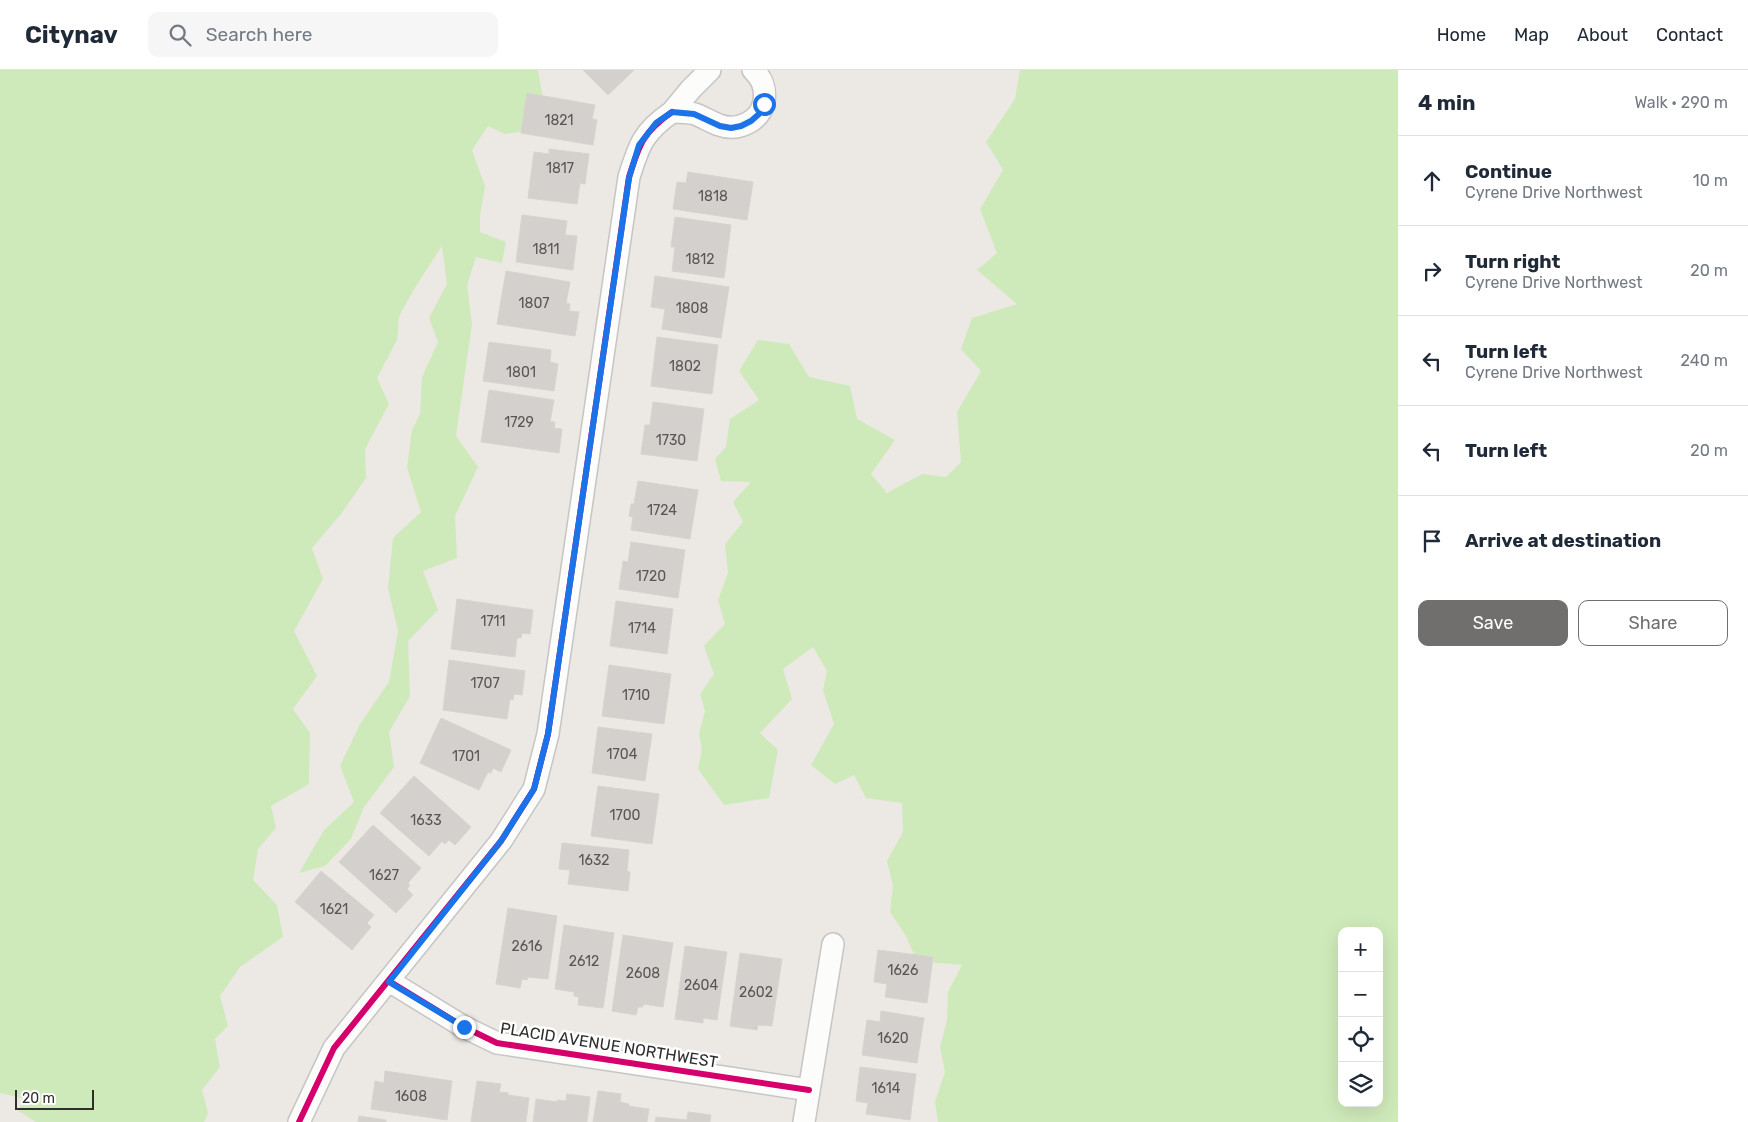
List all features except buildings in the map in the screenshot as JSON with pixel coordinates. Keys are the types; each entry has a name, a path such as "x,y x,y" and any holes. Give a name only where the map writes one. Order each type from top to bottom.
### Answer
{"street":[{"path":"299,1122 334,1048 501,841 534,789 548,734 629,178 639,145 656,123 672,112 710,70"},
{"path":"672,112 694,114 720,126 731,128 751,121 759,114 764,104 765,94 763,83 753,70"},
{"path":"804,1122 833,944"},
{"name":"PLACID AVENUE NORTHWEST","path":"389,982 464,1027 497,1044 809,1090"}],"green space":[{"path":"0,70 538,70 548,128 505,134 488,126 472,150 485,186 480,216 480,232 506,242 502,263 476,257 467,285 472,324 456,436 478,467 455,516 457,558 423,571 438,610 408,641 410,696 389,732 394,767 364,807 351,839 325,866 299,873 324,830 354,802 340,766 360,724 389,682 398,631 388,588 393,538 421,512 407,468 412,430 420,414 422,377 438,342 429,318 447,284 442,246 399,316 397,340 377,378 389,404 365,449 366,478 341,514 312,548 323,579 294,631 317,676 293,709 310,733 309,784 271,806 276,828 258,849 253,880 277,905 283,937 240,967 220,996 228,1026 215,1039 220,1067 202,1090 208,1113 204,1122 36,1122 17,1110 27,1099 0,1093"},
{"path":"1020,70 1398,70 1398,1122 938,1122 935,1102 945,1072 940,1047 947,1020 948,992 962,965 917,961 906,936 890,912 893,886 887,861 903,832 902,803 866,798 854,775 835,784 811,765 834,724 823,690 827,671 813,647 783,669 792,699 760,733 778,750 769,798 724,805 698,769 702,749 699,734 705,711 700,694 714,674 704,646 725,624 718,600 728,573 725,544 743,522 733,502 751,482 721,481 715,459 726,447 730,419 759,400 739,371 758,340 789,344 809,377 850,386 857,419 895,440 871,474 887,493 922,474 946,477 961,462 957,412 981,371 961,349 972,318 1017,304 977,270 997,253 980,209 1003,170 986,142 1015,99"}],"cycle path":[{"path":"299,1122 334,1048 501,841 534,789 548,734 629,177 643,140 654,126 672,112"},
{"path":"389,981 464,1027 497,1043 809,1090"}],"route":[{"path":"464,1027 389,982 501,841 534,789 548,734 629,178 639,145 656,123 672,112 694,114 720,126 731,128 751,121 759,114 764,104"}]}
